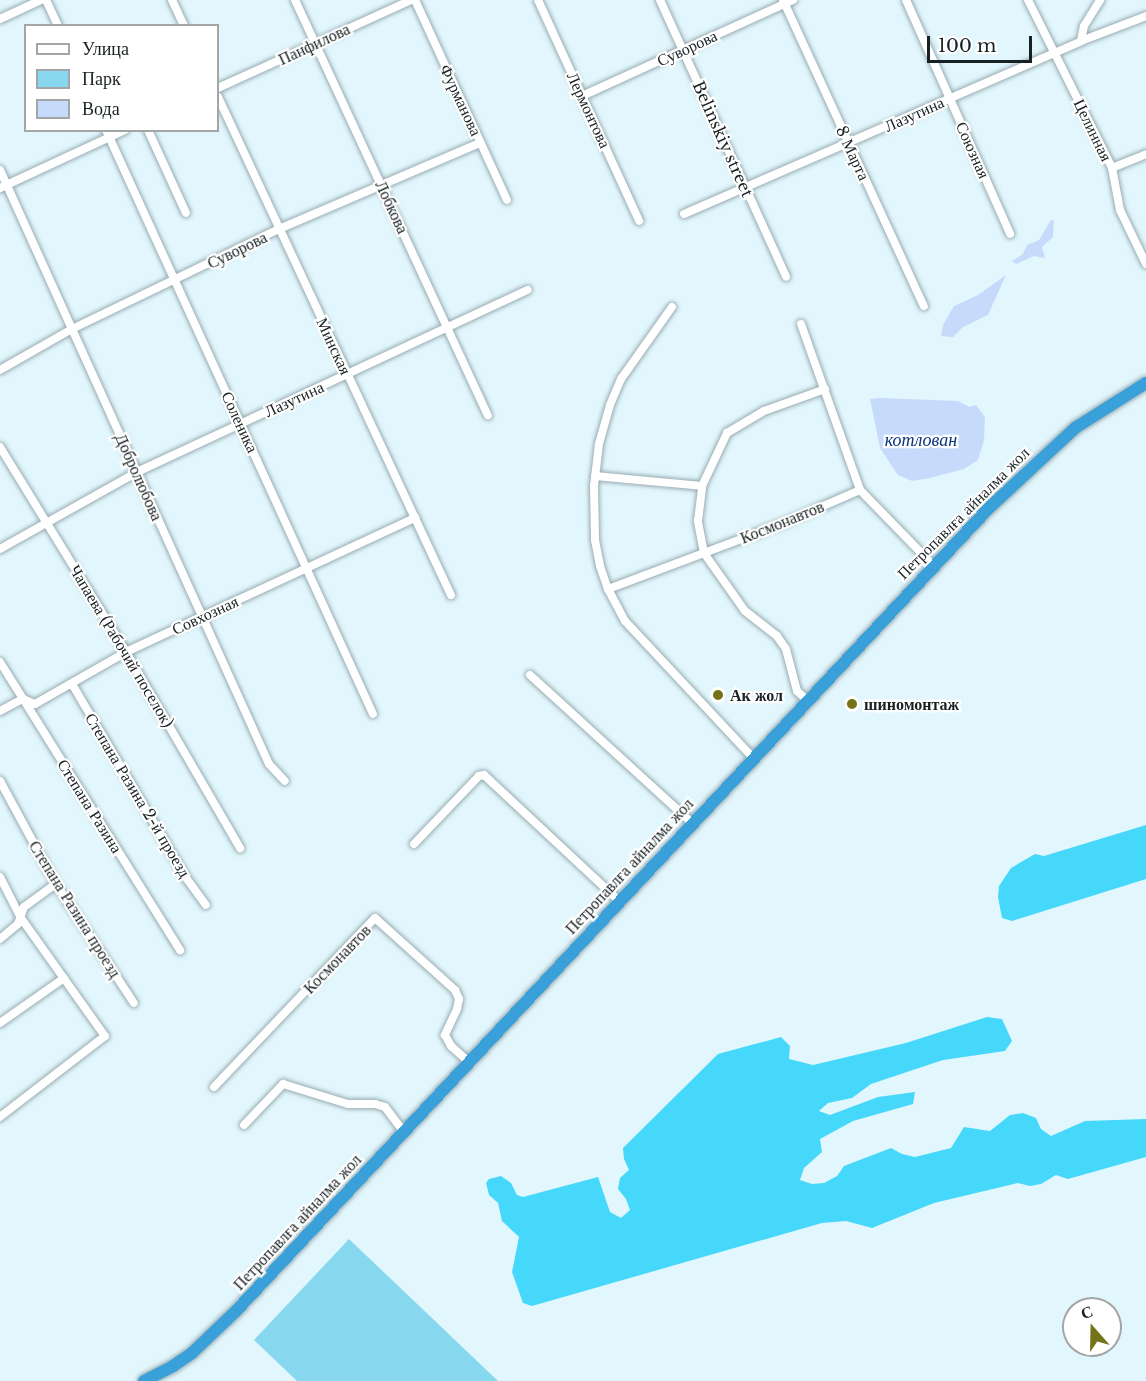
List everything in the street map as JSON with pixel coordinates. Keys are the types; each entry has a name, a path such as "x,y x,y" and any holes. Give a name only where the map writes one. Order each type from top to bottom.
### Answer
{"highway":[{"name":"Петропавлға айналма жол","path":"144,1381 173,1366 213,1334 933,565 1032,466 1069,434 1146,383"}],"street":[{"path":"0,19 44,0 57,24"},
{"path":"172,0 183,24"},
{"name":"Лобкова","path":"295,0 488,415"},
{"name":"Панфилова","path":"219,88 413,0"},
{"name":"Фурманова","path":"413,0 507,200"},
{"name":"Лермонтова","path":"538,0 639,221"},
{"name":"Belinskiy street","path":"660,0 786,278"},
{"name":"Союзная","path":"906,0 1010,234"},
{"name":"Целинная","path":"1028,0 1052,54 1071,82 1112,168 1120,210 1143,248 1146,264"},
{"path":"1081,41 1084,26 1100,0"},
{"name":"Суворова","path":"582,96 787,1"},
{"name":"8 Марта","path":"787,1 848,142 924,306"},
{"name":"Лазутина","path":"684,214 1081,41 1143,20"},
{"name":"Минская","path":"219,99 451,595"},
{"path":"149,132 186,213"},
{"path":"3,186 107,134"},
{"name":"Соленика","path":"107,134 374,714"},
{"name":"Суворова","path":"0,370 72,329 279,229 480,142"},
{"path":"1112,168 1146,154"},
{"name":"Добролюбова","path":"0,170 3,186 72,329 269,764 285,781"},
{"name":"Лазутина","path":"0,549 137,472 528,290"},
{"path":"672,308 621,379 599,444 595,476 595,540 600,566 608,589 625,621 753,758"},
{"path":"801,324 860,490 933,565"},
{"path":"807,700 797,691 788,657 781,642 765,625 745,611 704,553 698,531 702,486 722,440 733,428 764,411 825,389"},
{"name":"Чапаева (Рабочий поселок)","path":"0,447 126,652 240,848"},
{"path":"595,476 702,486"},
{"name":"Космонавтов","path":"608,589 860,490"},
{"name":"Совхозная","path":"0,711 23,699 35,704 126,652 415,518"},
{"name":"Степана Разина","path":"0,662 180,950"},
{"path":"530,675 692,823"},
{"name":"Степана Разина 2-й проезд","path":"72,684 187,879 206,905"},
{"path":"414,844 479,776 484,775 619,901"},
{"name":"Степана Разина проезд","path":"0,781 56,884 134,1003"},
{"path":"0,1117 105,1036 21,918 1,882"},
{"path":"0,939 14,929 21,918 24,907 56,884"},
{"name":"Космонавтов","path":"214,1087 375,918 455,990 459,999 458,1010 445,1029 445,1035 451,1046 468,1062"},
{"path":"0,1023 64,978"},
{"path":"244,1125 282,1084 348,1104 375,1104 386,1107 404,1132"}],"green space":[{"path":"349,1239 498,1381 297,1381 254,1340"}],"shaded area":[{"path":"1146,825 1146,879 1012,921 1002,918 998,897 999,886 1011,868 1035,854 1044,856"},
{"path":"987,1017 1002,1019 1012,1041 1005,1051 943,1060 871,1084 852,1098 828,1103 819,1111 830,1115 878,1097 915,1092 913,1104 853,1121 820,1139 822,1152 804,1168 800,1180 812,1184 824,1183 837,1176 844,1166 891,1148 915,1157 951,1148 964,1127 990,1131 1010,1115 1023,1113 1036,1118 1041,1129 1051,1136 1085,1121 1146,1119 1146,1157 1068,1179 1056,1175 1041,1184 1030,1186 1018,1183 934,1203 872,1228 846,1221 822,1223 532,1306 523,1303 512,1272 519,1237 502,1221 498,1203 489,1195 486,1183 489,1179 501,1176 511,1183 517,1195 523,1197 598,1177 610,1212 621,1218 630,1210 626,1199 618,1189 620,1178 629,1170 624,1159 623,1148 718,1054 781,1037 790,1046 789,1059 813,1065 906,1043"}],"water":[{"path":"1051,220 1054,220 1053,237 1042,247 1045,258 1034,256 1016,264 1012,261 1023,254 1027,245 1039,240"},
{"path":"1006,275 988,315 963,327 953,337 941,336 943,325 954,306 978,295"},
{"name":"котлован","path":"870,399 958,401 969,407 976,405 985,417 984,440 978,460 964,469 930,478 912,481 898,475 880,448"}],"place":[{"name":"Ак жол","path":"718,695"},
{"name":"шиномонтаж","path":"852,704"}]}
